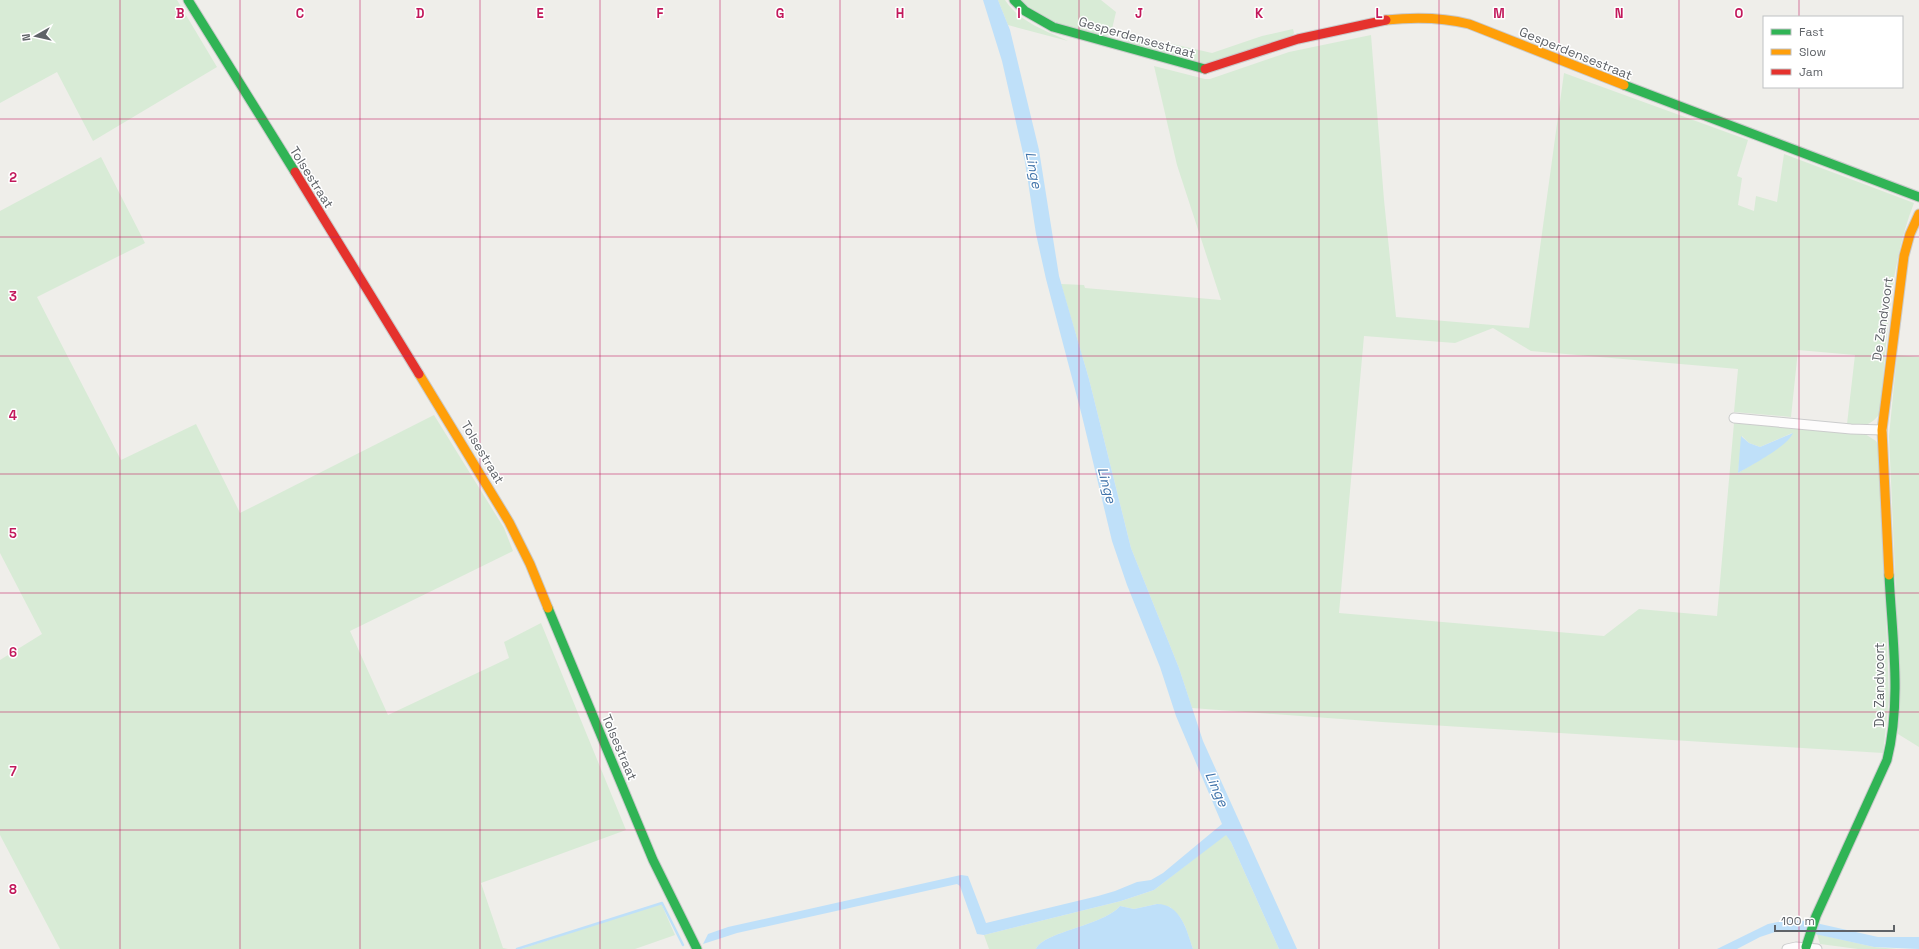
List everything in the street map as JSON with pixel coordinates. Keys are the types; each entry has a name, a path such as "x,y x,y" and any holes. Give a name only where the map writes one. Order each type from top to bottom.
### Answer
{"street":[{"name":"Tolsestraat","path":"188,0 471,457 509,522 530,564 653,860 697,949"},
{"name":"Gesperdensestraat","path":"1014,0 1025,11 1053,27 1204,69 1215,67 1298,39 1339,30 1387,20 1420,16 1446,18 1469,24 1555,59 1919,196"},
{"name":"De Zandvoort","path":"1806,947 1816,916 1882,771 1892,740 1895,691 1882,430 1904,256 1910,234 1919,214"},
{"path":"1734,418 1851,429 1882,430"},
{"path":"1786,949 1806,947 1817,949"}],"green space":[{"path":"0,0 177,0 217,67 93,141 57,72 0,103"},
{"path":"998,0 1005,0 1011,8 1025,20 1068,41 1008,25"},
{"path":"1019,0 1101,0 1116,12 1112,29 1105,38 1052,22"},
{"path":"1293,29 1294,33 1292,36 1207,64 1128,44 1124,39 1124,33 1212,53 1262,36"},
{"path":"1371,35 1384,200 1396,317 1529,328 1564,73 1748,140 1737,176 1742,178 1738,205 1754,211 1756,196 1777,202 1784,154 1914,203 1905,228 1894,280 1887,334 1880,413 1873,421 1861,426 1847,424 1855,355 1798,350 1791,417 1734,412 1738,369 1531,351 1493,328 1455,343 1364,336 1339,613 1604,636 1639,609 1717,616 1734,423 1865,434 1876,441 1880,448 1889,699 1883,753 1382,722 1192,708 1179,668 1131,548 1089,379 1061,284 1084,285 1085,288 1221,300 1177,165 1154,66 1210,79 1289,52","holes":["1792,433 1767,455 1738,473 1742,436 1749,443 1760,447"]},
{"path":"101,157 145,243 37,297 121,460 196,424 240,513 434,415 504,528 513,551 350,631 388,715 509,658 504,642 541,623 626,830 481,883 503,948 508,949 60,949 0,835 0,660 42,634 0,553 0,211"},
{"path":"1897,355 1919,357 1919,747 1898,734 1900,686 1889,436"},
{"path":"1226,834 1279,949 1193,949 1185,926 1180,917 1170,907 1157,904 1134,909 1120,906 1112,913 1102,918 1050,938 1041,943 1036,949 989,949 984,935 1121,901 1154,890"},
{"path":"661,903 675,935 635,949 521,949"},
{"path":"1817,934 1874,947 1897,949 1858,949 1820,944"}],"water":[{"name":"Linge","path":"983,0 998,0 1010,30 1039,150 1059,276 1089,379 1131,548 1179,668 1203,741 1297,949 1279,949 1231,842 1226,835 1154,890 1121,901 984,935 977,934 960,886 957,884 737,933 703,944 708,934 728,927 961,875 968,876 986,923 1098,896 1137,882 1151,880 1163,873 1222,824 1176,716 1160,667 1127,585 1112,541 1082,416 1046,279 1036,234 1025,162 1002,61"},
{"path":"1793,433 1790,438 1777,450 1738,473 1741,436 1749,443 1760,447"},
{"path":"1157,904 1172,908 1177,913 1182,920 1193,949 1036,949 1041,943 1050,938 1102,918 1112,913 1120,906 1134,909"},
{"path":"1787,920 1807,921 1878,937 1919,937 1919,949 1874,947 1797,930 1778,931 1760,937 1737,949 1717,949 1768,924"}],"waterway":[{"path":"517,949 662,903 683,945"}],"traffic: fast":[{"path":"188,0 295,172"},
{"path":"1014,0 1025,11 1053,27 1205,69"},
{"path":"1624,85 1919,197"},
{"path":"1806,947 1816,916 1887,760 1892,737 1895,691 1894,645 1889,575"},
{"path":"548,608 653,860 697,949"}],"traffic: slow":[{"path":"1386,20 1428,18 1469,24 1624,85"},
{"path":"1889,575 1882,430 1904,256 1910,234 1919,214"},
{"path":"419,374 509,522 530,564 548,608"}],"traffic: jam":[{"path":"1205,69 1298,39 1386,20"},
{"path":"295,172 419,374"}]}
